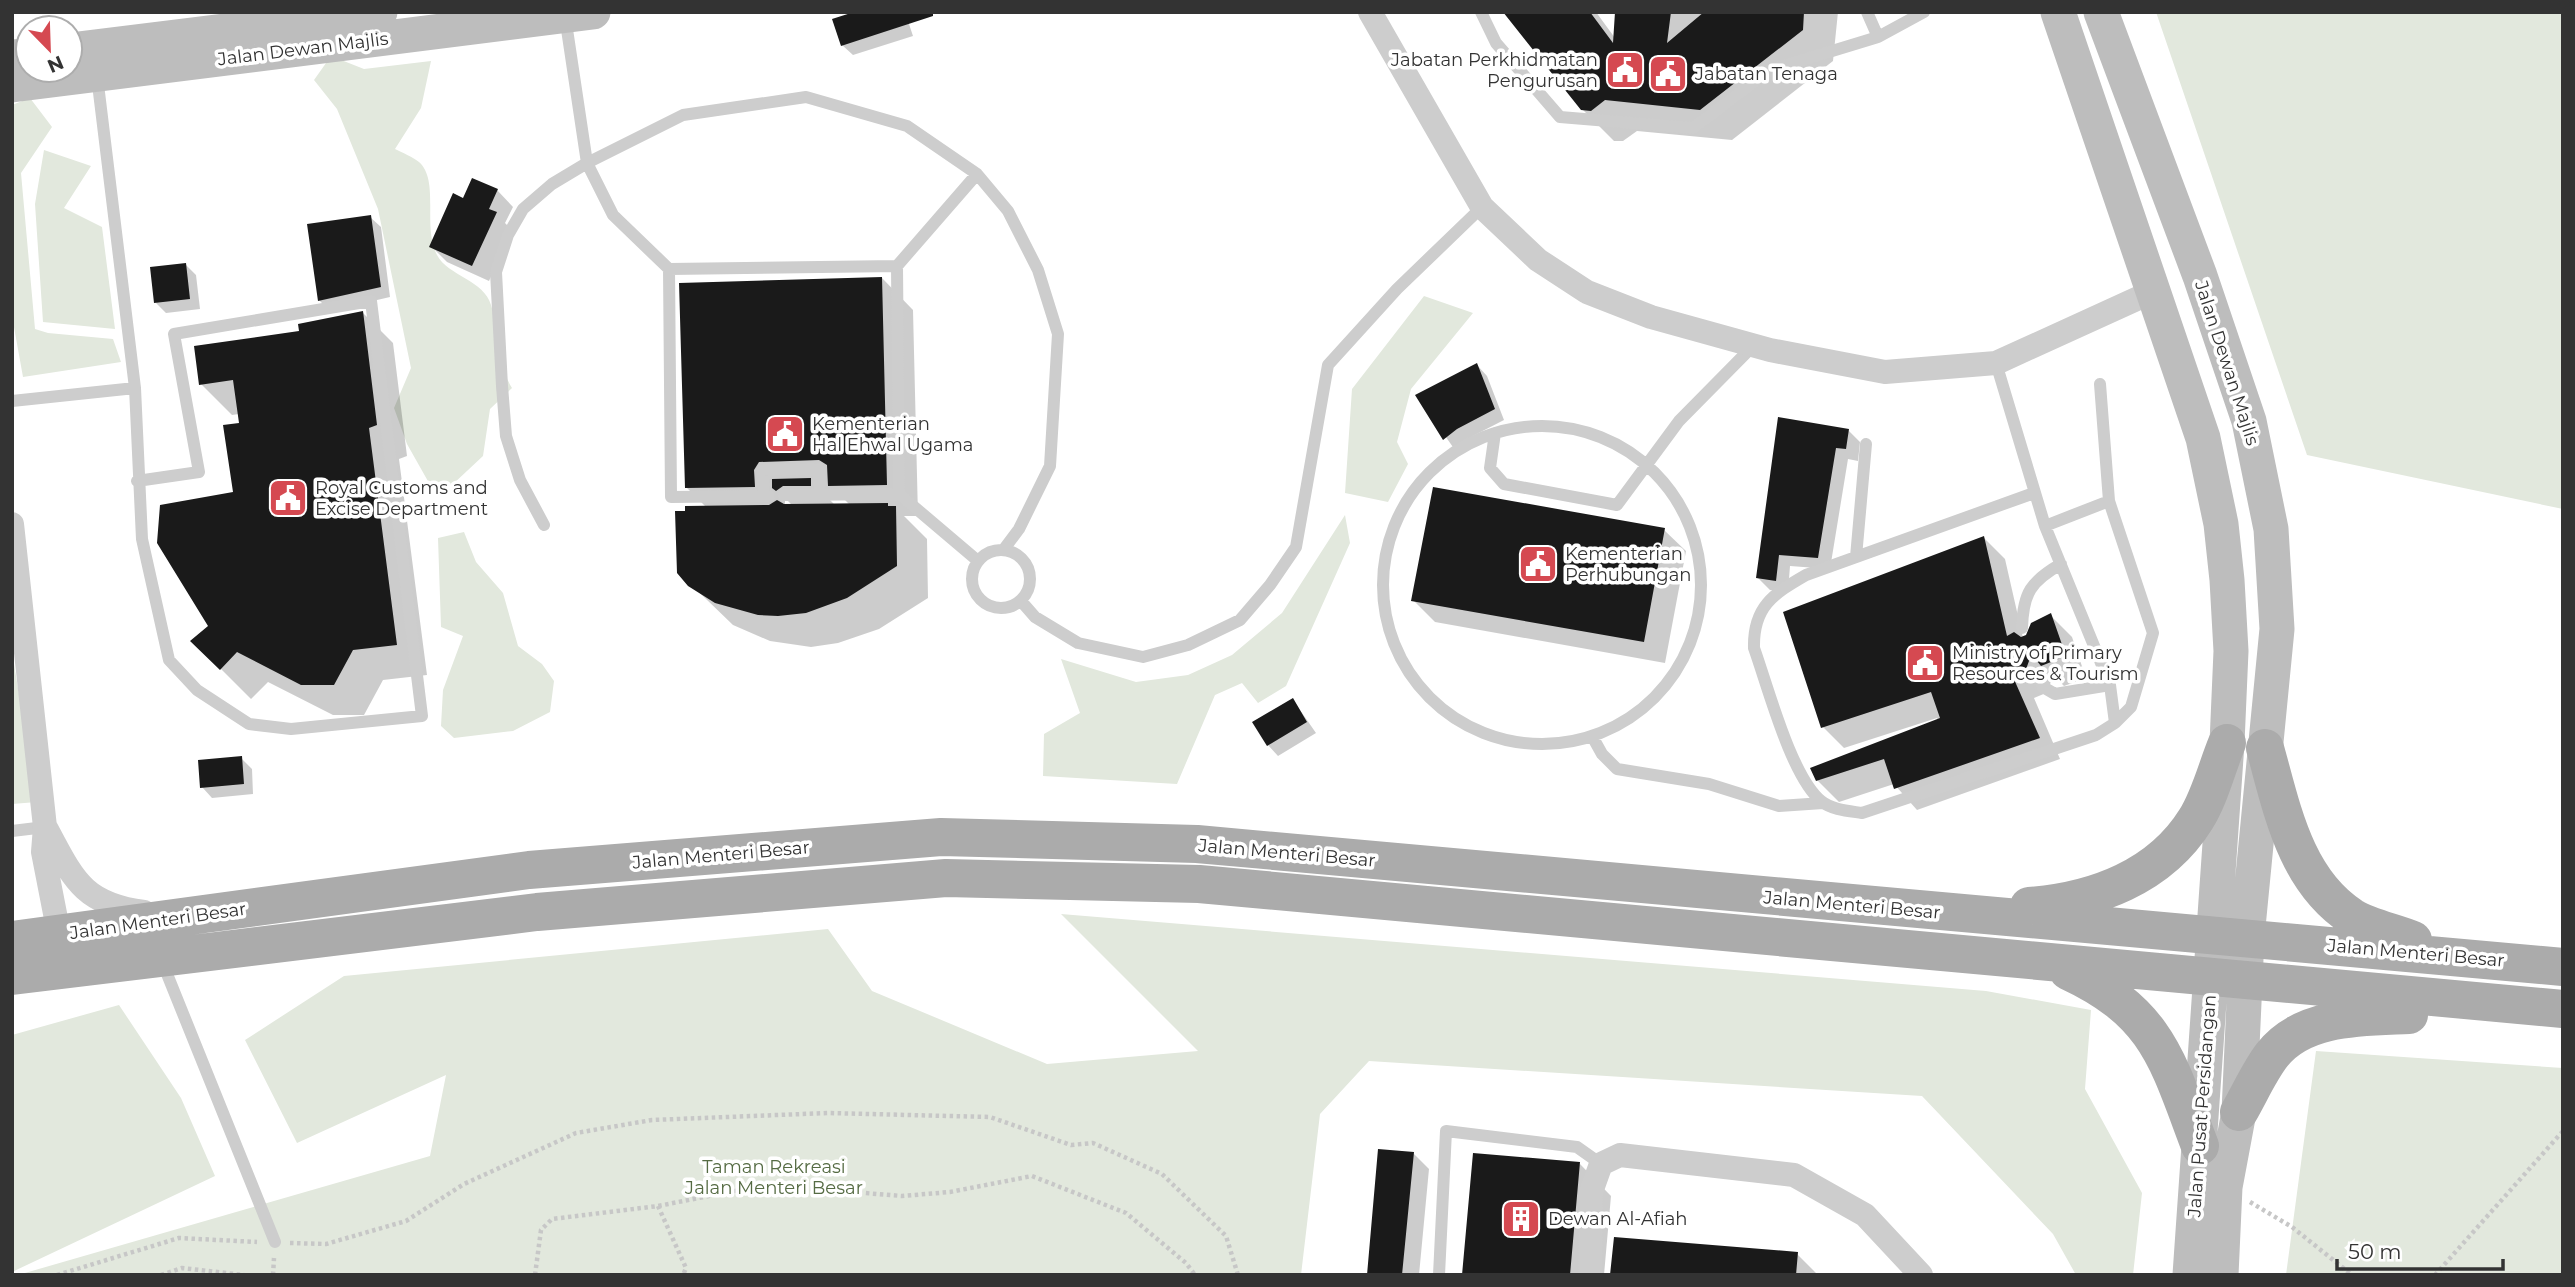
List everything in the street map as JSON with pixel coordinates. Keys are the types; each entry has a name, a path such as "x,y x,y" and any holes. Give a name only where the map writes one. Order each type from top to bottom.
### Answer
{"main road":[{"path":"1947,913 2063,904 2127,883 2166,856 2197,818 2227,743"},
{"path":"2265,748 2284,820 2302,862 2325,893 2354,918 2453,957"},
{"name":"Jalan Menteri Besar","path":"12,940 529,870 942,837 1198,844 2563,967"},
{"name":"Jalan Menteri Besar","path":"12,976 537,912 946,878 1199,884 2550,1008"},
{"path":"2051,963 2105,988 2127,1005 2151,1032 2173,1074 2200,1146"},
{"path":"2239,1112 2273,1054 2301,1033 2341,1019 2550,1008"}],"street":[{"name":"Jalan Dewan Majlis","path":"84,48 380,12"},
{"path":"2058,12 2203,438 2221,524 2231,651 2227,743 2229,938"},
{"name":"Jalan Dewan Majlis","path":"2101,12 2200,276 2249,421 2271,529 2277,629 2265,748 2229,938"},
{"path":"1372,13 1482,207 1538,260 1587,292 1651,317 1753,346 1885,372 1996,363 2154,291"},
{"name":"Jalan Dewan Majlis","path":"12,85 466,20 574,14"},
{"path":"12,524 45,827 43,852 59,934 79,967"},
{"path":"45,827 71,874 89,895 115,908 188,917"},
{"name":"Jalan Pusat Persidangan","path":"2221,1275 2225,1187 2239,1112 2229,979 2229,938"},
{"name":"Jalan Pusat Persidangan","path":"2190,1275 2200,1146 2229,979"},
{"path":"1590,1275 1591,1192 1601,1164 1620,1155 1794,1175 1865,1215 1921,1275"}],"lane":[{"path":"1481,12 1496,43 1560,117 1693,128 1770,70 1878,37 1924,12"},
{"path":"1867,12 1878,37"},
{"path":"574,14 587,163 613,215 668,269 670,497 766,496 763,470 819,469 820,495"},
{"path":"97,74 135,388 137,481 142,539 169,660 197,690 249,724 291,729 422,716 371,301 174,334 199,472 137,481"},
{"path":"544,525 520,480 506,436 496,272 508,235 523,209 552,184 587,163 683,115 806,97 907,127 977,174 1009,211 1038,270 1058,334 1049,466 1019,529 1004,549"},
{"path":"899,494 897,266 977,174"},
{"path":"1021,601 1035,617 1078,643 1143,657 1188,645 1240,620 1270,585 1296,547 1328,365 1396,289 1482,207"},
{"path":"668,269 897,266"},
{"path":"1495,433 1490,468 1503,484 1617,505 1679,421 1753,346"},
{"path":"1996,363 2045,526 2110,685 2115,723"},
{"path":"1592,736 1602,754 1617,769 1709,784 1779,806 1824,803 1862,813 2096,735 2115,723 2131,707 2153,633 2109,501 2100,384"},
{"path":"12,401 135,388"},
{"path":"1525,426 1569,427 1611,440 1648,463 1676,496 1695,535 1703,578 1699,622 1683,662 1657,697 1622,723 1592,736 1537,745 1494,738 1454,719 1421,691 1397,655 1384,613 1382,569 1393,527 1414,489 1445,458 1483,436 1495,433 1525,426"},
{"path":"1856,557 1866,444"},
{"path":"1824,803 1810,789 1796,764 1754,648 1753,630 1773,594 1806,575 2034,493"},
{"path":"784,495 899,494 978,561"},
{"path":"2045,526 2109,501"},
{"path":"1004,549 1015,552 1030,569 1028,592 1021,601 1001,608 981,600 972,581 978,561 985,554 1004,549"},
{"path":"2022,628 2023,609 2036,578 2061,564"},
{"path":"2033,669 2043,687 2054,694 2110,685"},
{"path":"12,831 45,827"},
{"path":"161,959 275,1242"},
{"path":"1439,1275 1446,1131 1577,1147 1601,1164"}],"path":[{"path":"57,1275 179,1238 326,1244 406,1222 464,1184 576,1133 652,1120 828,1113 989,1117 1071,1145 1093,1143 1162,1174 1226,1236 1238,1275"},
{"path":"2435,1275 2563,1131"},
{"path":"535,1275 541,1230 552,1219 658,1206 765,1185 902,1196 950,1192 1032,1177 1126,1213 1186,1263 1195,1275"},
{"path":"2225,1187 2292,1227 2352,1275"},
{"path":"658,1206 686,1268 684,1275"},
{"path":"161,1275 182,1268 244,1275"}],"green space":[{"path":"2156,12 2563,12 2563,509 2307,455"},
{"path":"331,56 364,69 431,61 421,108 395,149 417,160 425,170 429,181 431,231 437,255 449,268 474,284 487,297 494,316 503,368 512,388 490,409 483,456 452,485 429,483 407,444 394,408 411,368 378,209 337,109 314,80"},
{"path":"30,98 52,127 21,173 35,329 48,333 113,339 121,362 23,377 12,316 12,105"},
{"path":"44,150 91,166 64,208 102,227 115,329 43,322 35,204"},
{"path":"1424,296 1473,313 1411,389 1397,442 1408,464 1388,502 1345,493 1352,389"},
{"path":"1345,515 1350,543 1286,686 1258,703 1242,683 1215,695 1177,784 1043,776 1044,734 1080,713 1061,659 1136,682 1188,675 1232,655 1282,613"},
{"path":"464,532 476,562 503,593 518,646 542,664 554,681 550,712 513,731 454,738 441,726 443,690 463,636 441,627 438,538"},
{"path":"12,652 37,802 12,804"},
{"name":"Taman Rekreasi Jalan Menteri Besar","path":"1061,914 1986,991 2091,1010 2085,1089 2142,1193 2133,1275 2076,1275 2053,1234 1922,1096 1369,1061 1320,1114 1301,1275 18,1275 430,1156 446,1075 297,1143 245,1040 344,976 828,929 872,991 1047,1064 1198,1051"},
{"path":"119,1005 181,1098 215,1176 12,1272 12,1035"},
{"path":"2316,1051 2563,1068 2563,1275 2286,1275"}],"building":[{"path":"854,12 933,12 933,16 841,46 832,19"},
{"path":"1503,12 1590,12 1613,43 1615,12 1671,12 1667,43 1704,12 1804,12 1803,30 1700,110 1605,100 1591,111 1581,110"},
{"path":"472,178 498,189 489,209 497,212 472,266 429,247 453,193 463,198"},
{"path":"371,215 381,287 318,301 307,224"},
{"path":"186,263 190,299 154,303 150,267"},
{"name":"Kementerian Hal Ehwal Ugama","path":"882,277 887,485 828,486 827,465 819,460 759,462 754,470 755,487 685,488 679,283"},
{"name":"Royal Customs and Excise Department","path":"363,311 377,425 369,428 397,645 353,650 334,685 301,685 237,652 220,670 190,641 208,626 157,543 160,505 233,492 223,425 239,423 233,380 199,385 194,346 299,331 298,324"},
{"path":"1477,363 1495,409 1457,429 1443,440 1415,395"},
{"path":"1778,417 1849,429 1846,449 1836,448 1818,558 1779,555 1776,581 1756,578"},
{"path":"811,478 811,486 783,486 776,491 772,488 772,479"},
{"name":"Kementerian Perhubungan","path":"1433,487 1665,528 1644,642 1411,601"},
{"path":"777,500 784,504 888,503 888,506 896,506 897,566 847,598 806,613 778,616 758,615 715,603 688,586 677,573 675,511 685,511 685,506 769,505"},
{"name":"Ministry of Primary Resources & Tourism","path":"1984,536 2007,636 2014,632 2021,637 2026,635 2031,623 2051,613 2066,656 2041,666 2037,661 2029,661 2025,672 2013,677 2040,738 1894,789 1884,759 1816,781 1810,768 1940,718 1931,692 1821,728 1783,612"},
{"path":"1293,698 1307,722 1267,746 1252,722"},
{"path":"242,756 244,784 200,788 198,760"},
{"path":"1378,1149 1414,1152 1402,1275 1367,1275"},
{"name":"Dewan Al-Afiah","path":"1473,1153 1580,1162 1570,1275 1462,1275"},
{"path":"1614,1237 1798,1252 1796,1275 1610,1275"}],"place":[{"name":"Jabatan Perkhidmatan Pengurusan","path":"1625,70"},
{"name":"Jabatan Tenaga","path":"1668,74"},
{"name":"Kementerian Hal Ehwal Ugama","path":"785,434"},
{"name":"Royal Customs and Excise Department","path":"288,498"},
{"name":"Kementerian Perhubungan","path":"1538,564"},
{"name":"Ministry of Primary Resources & Tourism","path":"1925,663"},
{"name":"Dewan Al-Afiah","path":"1521,1219"}]}
